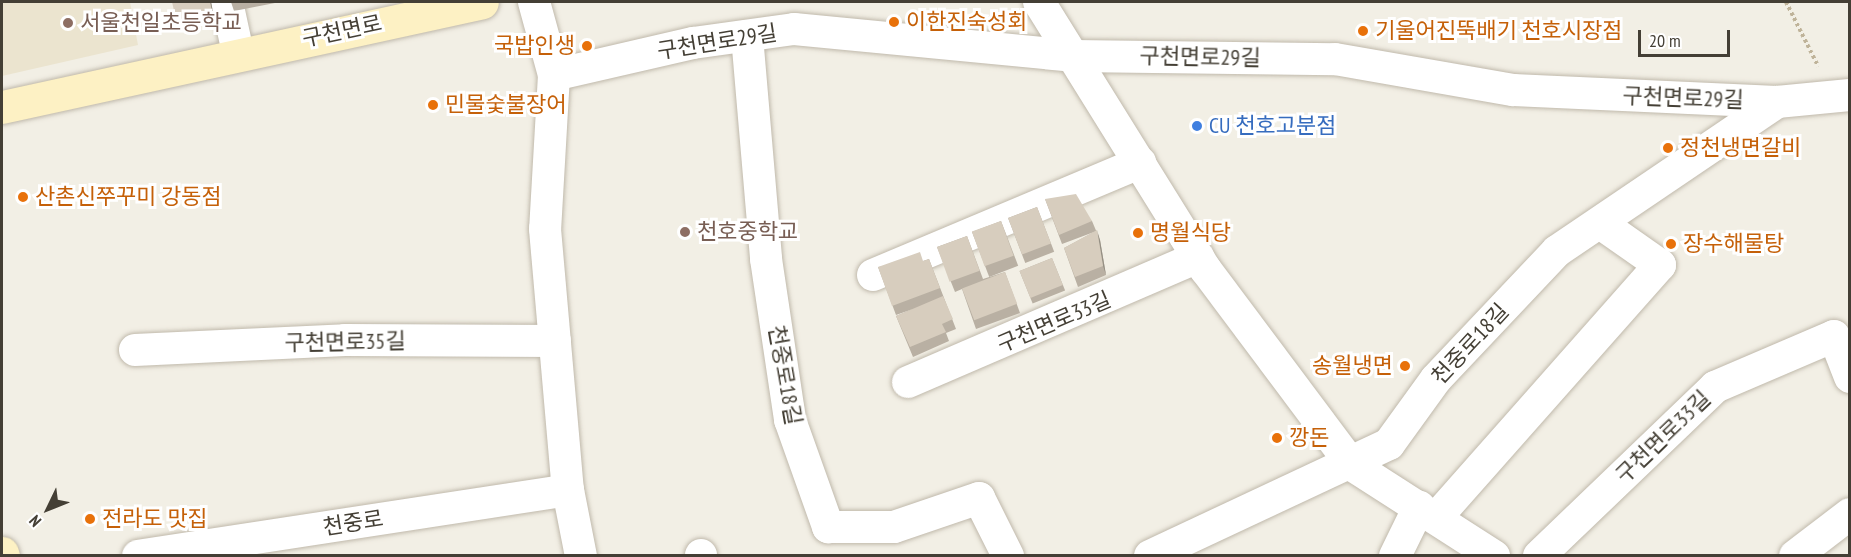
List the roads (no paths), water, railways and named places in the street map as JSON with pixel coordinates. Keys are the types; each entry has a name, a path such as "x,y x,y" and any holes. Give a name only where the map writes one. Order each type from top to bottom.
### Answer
{"main road":[{"name":"구천면로","path":"2,107 238,53 482,2"}],"street":[{"path":"227,2 238,53"},
{"path":"534,2 554,75 544,229 568,490 581,555"},
{"path":"1039,2 1198,256 1352,465 1494,555"},
{"name":"구천면로29길","path":"554,75 747,36 794,29 1073,56 1335,59 1513,90 1777,102 1850,95"},
{"name":"천중로18길","path":"747,36 766,259 790,420 828,527 894,527 979,498 1008,555"},
{"name":"천중로18길","path":"1150,555 1352,465 1389,444 1436,379 1557,251 1777,102"},
{"path":"873,275 1140,163"},
{"path":"1395,555 1427,512 1660,265 1600,223"},
{"name":"구천면로33길","path":"908,382 1198,256"},
{"name":"구천면로33길","path":"1539,555 1715,387 1834,336 1850,377"},
{"name":"구천면로35길","path":"135,350 345,339 555,341"},
{"name":"천중로","path":"138,555 325,542 568,490"},
{"path":"1795,555 1850,514"}],"place":[{"name":"이한진숙성회","path":"894,22"},
{"name":"서울천일초등학교","path":"68,23"},
{"name":"기울어진뚝배기 천호시장점","path":"1363,31"},
{"name":"국밥인생","path":"587,46"},
{"name":"민물숯불장어","path":"433,105"},
{"name":"CU 천호고분점","path":"1197,126"},
{"name":"정천냉면갈비","path":"1668,148"},
{"name":"산촌신쭈꾸미 강동점","path":"23,197"},
{"name":"천호중학교","path":"685,232"},
{"name":"명월식당","path":"1138,233"},
{"name":"장수해물탕","path":"1671,244"},
{"name":"송월냉면","path":"1405,366"},
{"name":"깡돈","path":"1277,438"},
{"name":"전라도 맛집","path":"90,519"}]}
